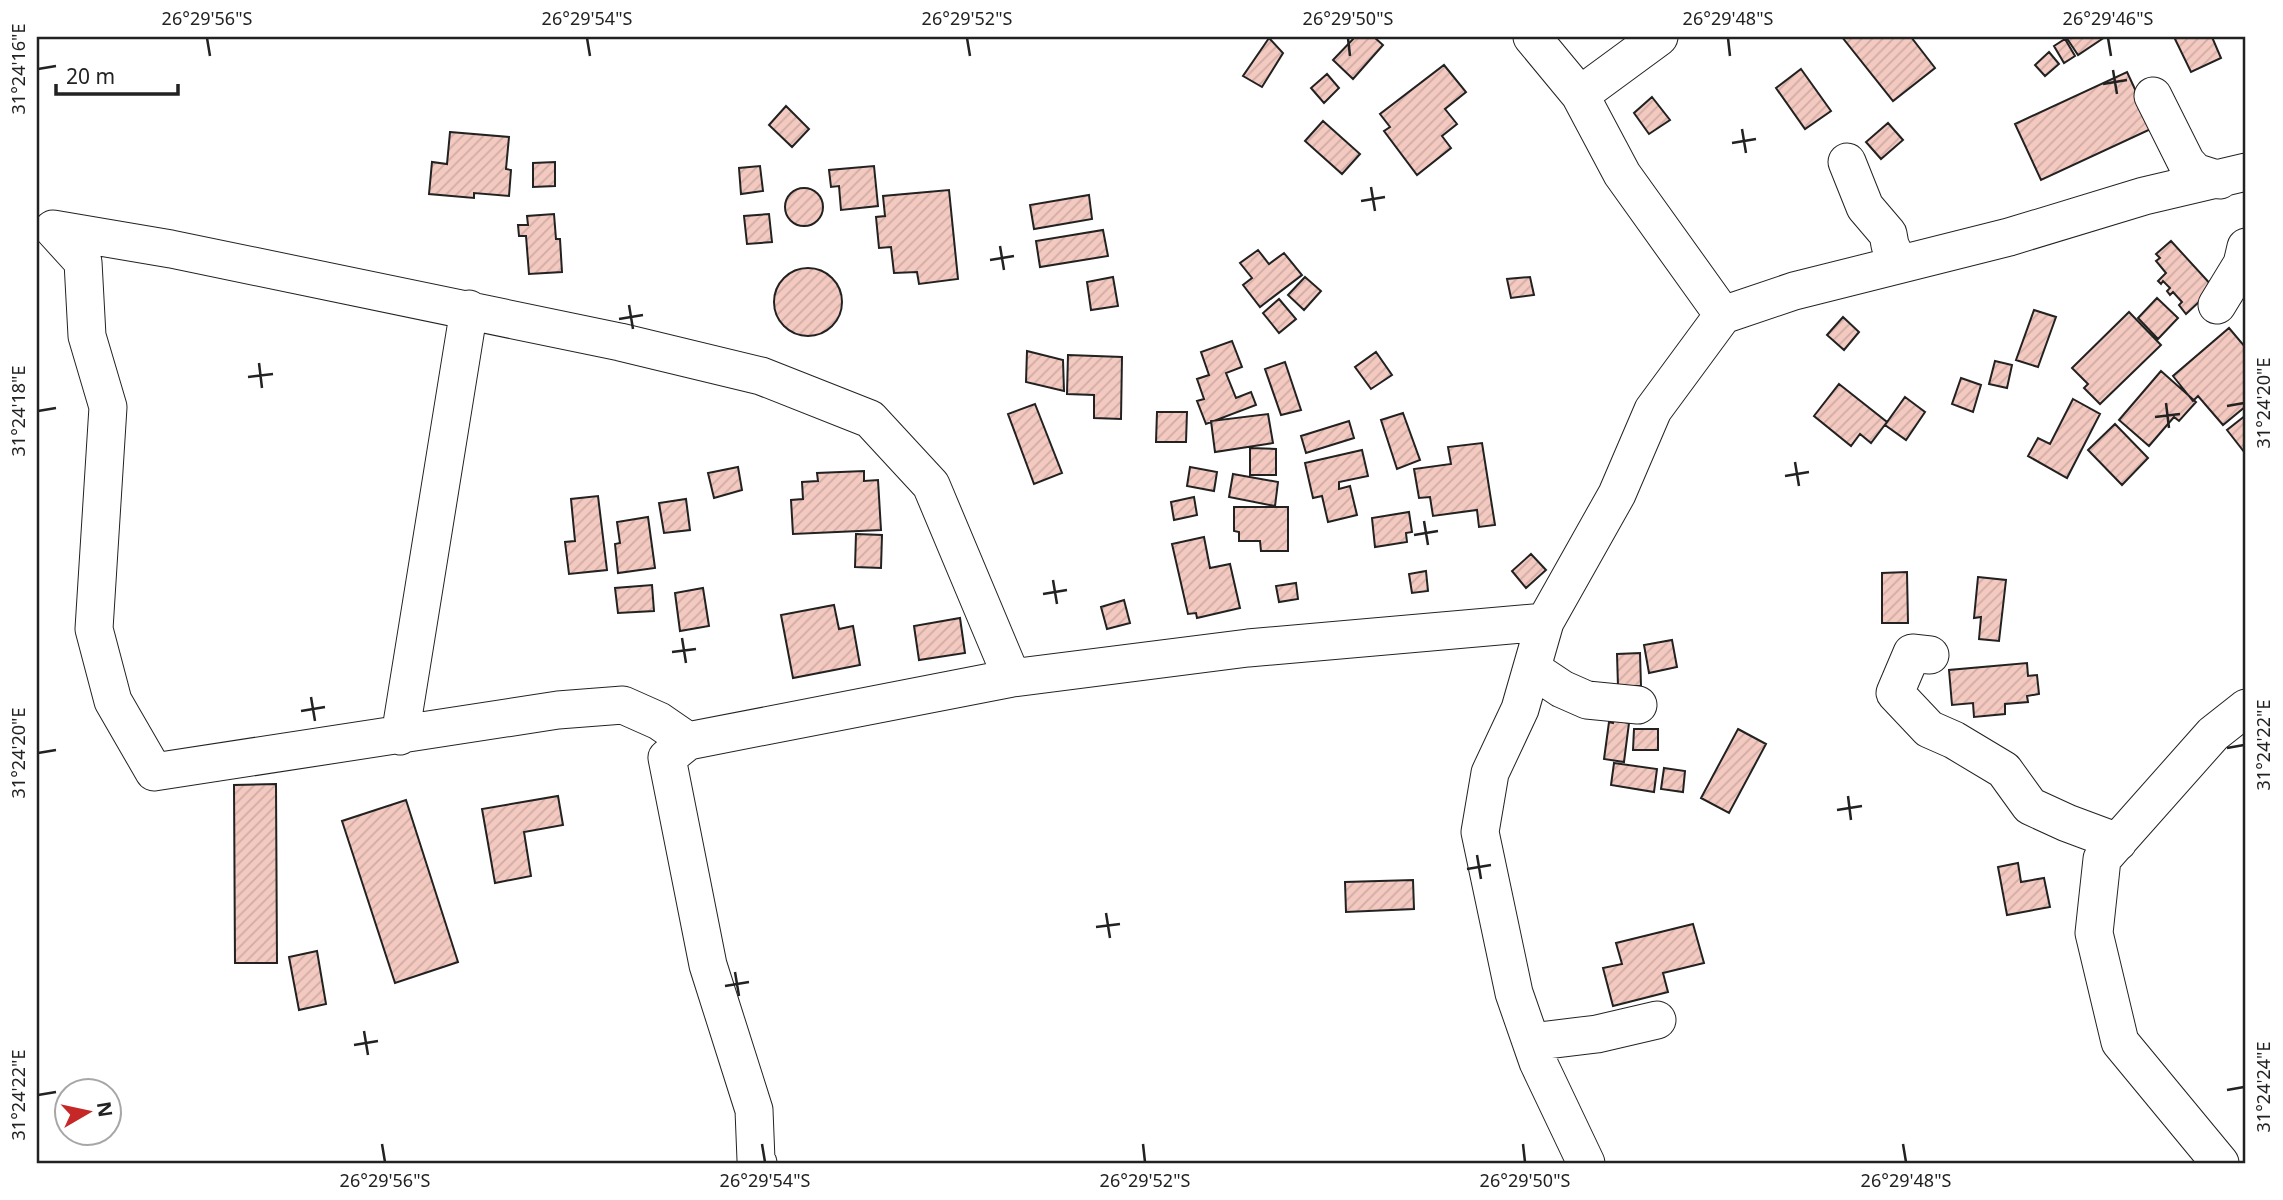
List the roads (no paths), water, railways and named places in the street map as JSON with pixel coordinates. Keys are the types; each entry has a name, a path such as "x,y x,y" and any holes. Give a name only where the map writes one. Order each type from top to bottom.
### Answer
{"street":[{"path":"1532,37 1580,95 1622,174 1723,314"},
{"path":"1580,95 1659,37"},
{"path":"2153,96 2186,162 2195,172 2239,175"},
{"path":"1847,162 1865,207 1888,234 1899,264"},
{"path":"1586,1163 1531,1042 1514,993 1480,832 1490,773 1520,709 1545,622 1617,494 1653,410 1723,314 1794,291 2009,237 2144,196 2239,175"},
{"path":"688,741 659,721 623,705 558,710 153,772 113,701 94,629 108,407 87,336 83,262 53,229 171,249 620,342 761,376 870,419 930,485 1012,678"},
{"path":"2217,305 2244,265"},
{"path":"400,736 469,309"},
{"path":"758,1163 755,1160 754,1110 708,965 667,758 688,741 1012,678 1248,648 1545,622"},
{"path":"1930,655 1912,653 1895,693 1929,729 1954,740 2004,771 2030,806 2118,842"},
{"path":"1532,669 1562,689 1587,700 1638,705"},
{"path":"2220,1163 2120,1042 2094,933 2102,859 2213,734 2246,708"},
{"path":"1531,1042 1597,1034 1657,1020"}]}
